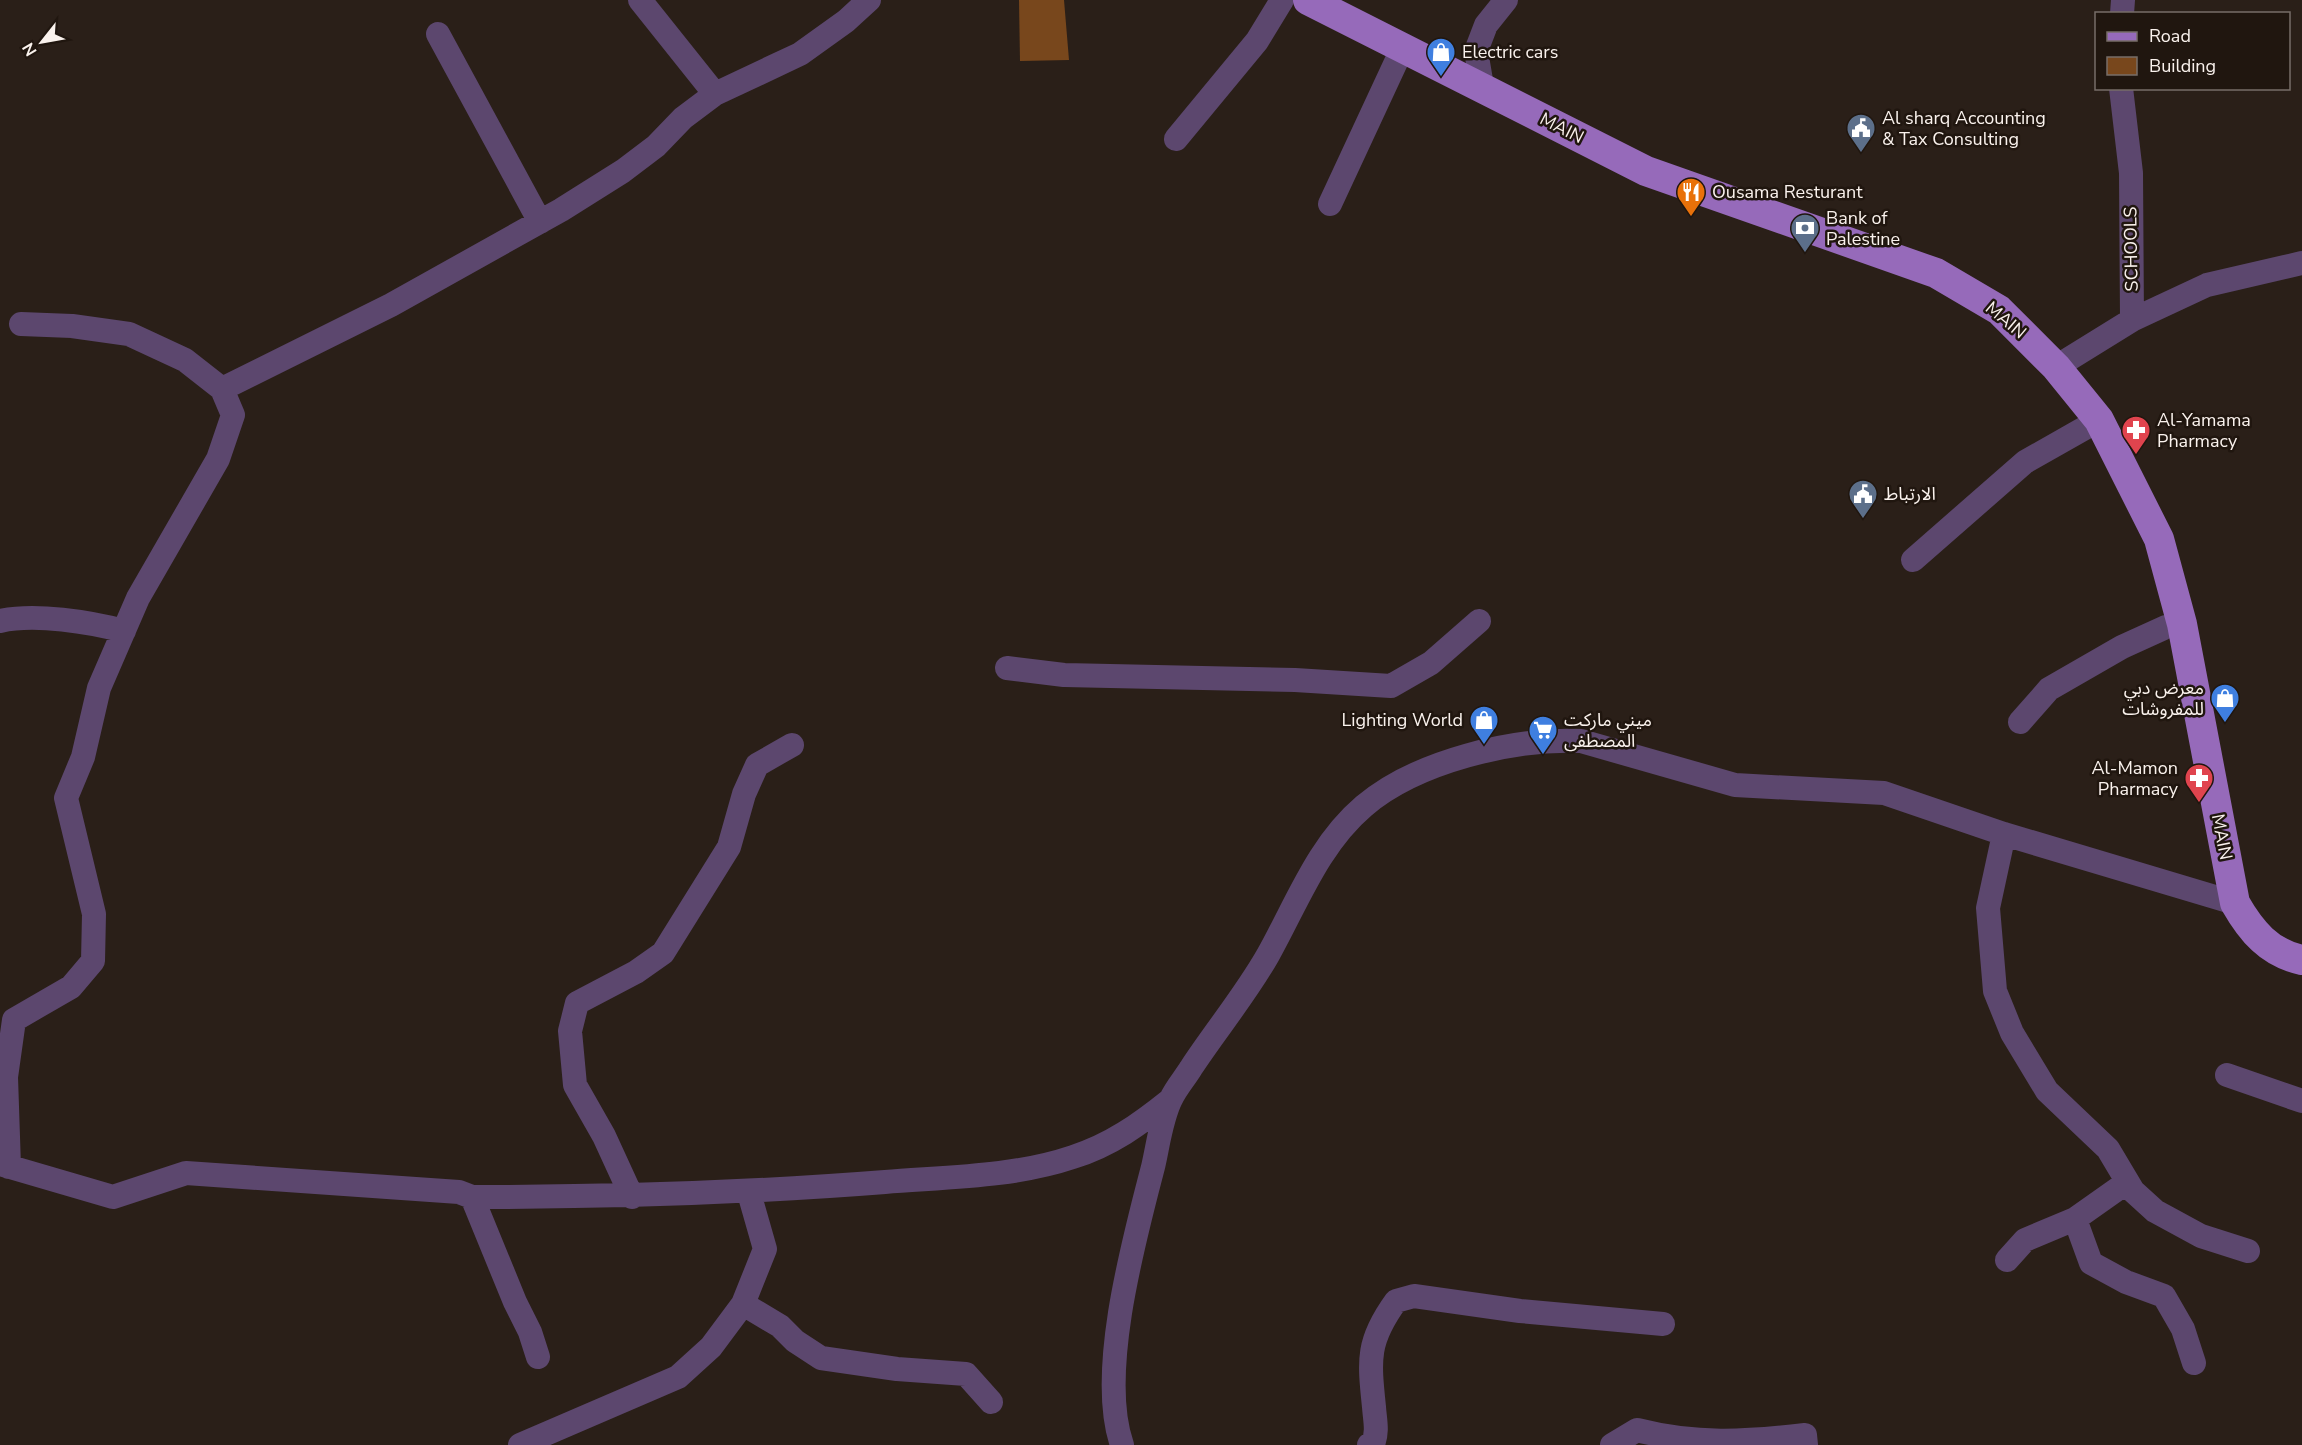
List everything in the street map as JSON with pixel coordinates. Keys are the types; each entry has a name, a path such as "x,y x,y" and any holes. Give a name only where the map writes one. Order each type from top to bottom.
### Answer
{"main road":[{"name":"MAIN","path":"1308,0 1482,86 1646,171 1936,273 1999,310 2056,367 2099,420 2159,538 2182,624 2235,903 2248,926 2267,946 2302,960"}],"street":[{"path":"640,0 715,94"},
{"path":"222,388 391,305 540,222 623,171 656,146 683,118 715,94 800,54 846,21 869,0"},
{"path":"1176,139 1257,41 1282,0"},
{"path":"1482,86 1476,51 1486,26 1506,0"},
{"path":"438,34 540,222"},
{"path":"1330,204 1403,47"},
{"name":"SCHOOLS","path":"2121,90 2131,173 2132,320"},
{"path":"2056,367 2132,320 2207,285 2301,265"},
{"path":"21,324 72,326 129,334 185,360 222,388 232,415 218,459 138,598 99,688 83,757 66,798 93,914 93,961 71,987 14,1020 3,1074 5,1166 113,1197 186,1173 459,1192 472,1197 632,1197 749,1193 1013,1171 1073,1158 1125,1135 1170,1100 1267,957 1313,870 1340,829 1366,804 1407,779 1460,757 1506,746 1558,740 1581,741 1735,785 1884,793 2004,834 2235,903"},
{"path":"1913,560 2025,462 2099,420"},
{"path":"0,621 26,618 102,625 124,631"},
{"path":"1007,668 1064,675 1295,680 1391,686 1431,663 1479,621"},
{"path":"2019,722 2049,689 2122,647 2166,627 2182,624"},
{"path":"632,1197 604,1136 575,1085 570,1031 577,1003 636,972 663,952 729,847 744,794 758,765 792,745"},
{"path":"2004,834 1988,908 1995,991 2012,1033 2047,1091 2108,1149 2126,1183 2155,1211 2201,1236 2248,1251"},
{"path":"2227,1075 2302,1101"},
{"path":"1122,1445 1118,1435 1114,1374 1121,1307 1138,1224 1170,1100"},
{"path":"2007,1260 2025,1240 2075,1219 2126,1183"},
{"path":"520,1445 678,1377 711,1347 743,1304 765,1249 749,1193"},
{"path":"472,1197 530,1332 538,1357"},
{"path":"2075,1219 2091,1263 2126,1282 2164,1296 2183,1329 2194,1363"},
{"path":"1369,1445 1373,1444 1377,1432 1370,1354 1379,1324 1396,1301 1414,1296 1520,1311 1663,1324"},
{"path":"743,1304 780,1326 795,1341 821,1358 897,1369 966,1374 991,1402"},
{"path":"1612,1445 1637,1430 1663,1437 1726,1443 1805,1435 1806,1445"}],"building":[{"path":"1019,0 1064,0 1069,60 1020,61"}],"place":[{"name":"Electric cars","path":"1441,78"},
{"name":"Al sharq Accounting & Tax Consulting","path":"1861,154"},
{"name":"Ousama Resturant","path":"1691,218"},
{"name":"Bank of Palestine","path":"1805,254"},
{"name":"Al-Yamama Pharmacy","path":"2136,456"},
{"name":"الارتباط","path":"1863,520"},
{"name":"معرض دبي للمفروشات","path":"2225,724"},
{"name":"Lighting World","path":"1484,746"},
{"name":"ميني ماركت المصطفى","path":"1543,756"},
{"name":"Al-Mamon Pharmacy","path":"2199,804"}]}
